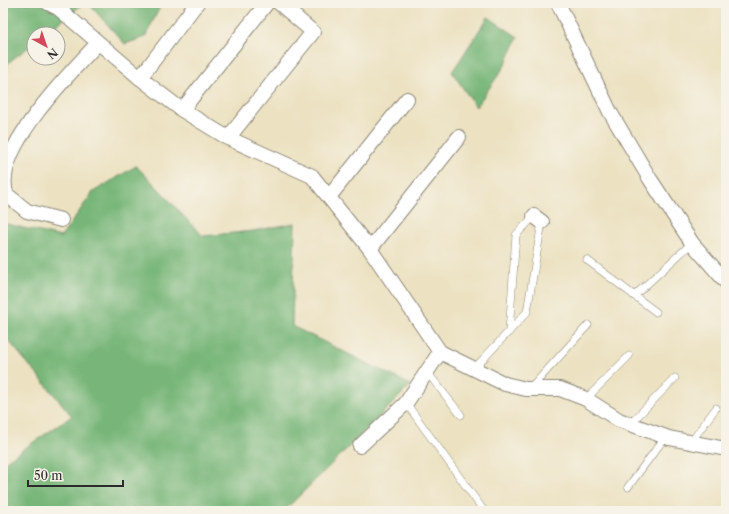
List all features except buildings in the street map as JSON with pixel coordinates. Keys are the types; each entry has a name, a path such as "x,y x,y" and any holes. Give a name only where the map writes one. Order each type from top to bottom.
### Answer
{"street":[{"path":"48,3 58,8 140,78 182,110 228,138 312,176 370,249 440,352 505,384 530,389 560,389 586,399 620,420 630,424 666,436 726,449"},
{"path":"140,78 197,3"},
{"path":"182,110 267,3"},
{"path":"228,138 313,32 279,3"},
{"path":"558,3 610,112 650,179 692,243 726,282"},
{"path":"62,220 27,211 6,194 5,175 14,150 26,129 52,92 98,43"},
{"path":"329,197 407,99"},
{"path":"370,249 459,137"},
{"path":"360,446 406,403 440,352"}],"lane":[{"path":"474,369 509,332 527,312 538,219 516,236 509,332"},
{"path":"634,296 692,243"},
{"path":"587,260 656,312"},
{"path":"530,389 588,325"},
{"path":"586,399 628,356"},
{"path":"427,372 461,415"},
{"path":"630,424 675,378"},
{"path":"406,403 484,511"},
{"path":"692,442 716,408"},
{"path":"628,487 666,436"}],"green space":[{"path":"3,3 84,3 55,26 26,26 26,49 9,62 3,73"},
{"path":"88,3 162,3 145,37 125,44"},
{"path":"488,17 518,37 504,67 476,107 452,72"},
{"path":"136,166 203,236 253,231 295,223 292,326 411,385 284,511 3,511 3,463 72,416 3,334 3,223 61,237 93,192"}]}
